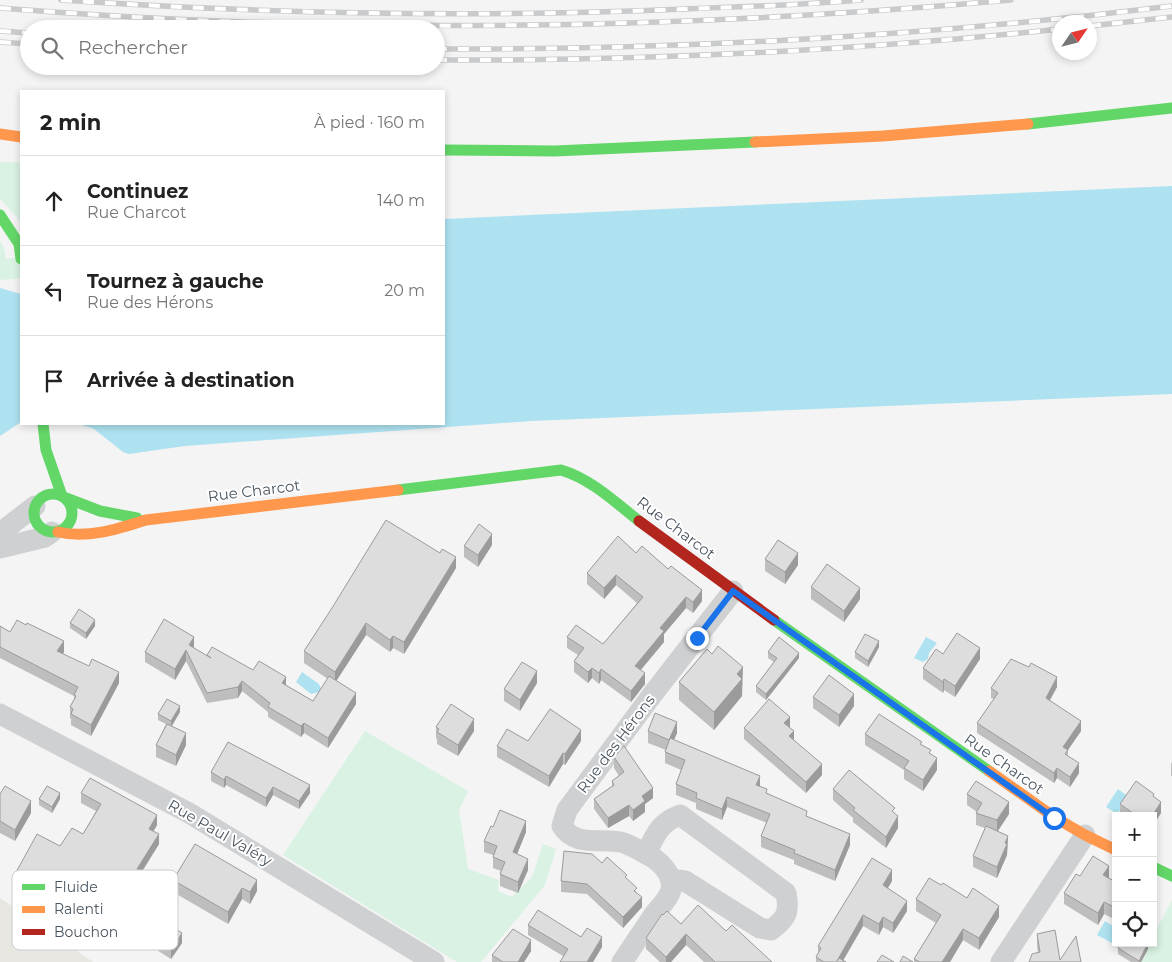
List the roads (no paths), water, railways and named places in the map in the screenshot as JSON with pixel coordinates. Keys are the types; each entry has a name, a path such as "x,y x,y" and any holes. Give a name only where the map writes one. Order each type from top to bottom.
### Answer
{"street":[{"path":"445,150 555,151 883,136 1004,127 1172,108"},
{"path":"0,134 20,140"},
{"path":"0,139 20,140"},
{"path":"0,145 20,140"},
{"path":"0,214 19,244 20,252"},
{"path":"0,548 45,537 63,529 71,520 72,508 64,497 46,450 44,429"},
{"path":"42,472 46,450"},
{"name":"Rue Charcot","path":"55,532 72,535 124,528 146,520 561,470 574,474 588,482 733,591 1054,818 1112,848"},
{"path":"0,533 37,497 46,494 57,494 64,497"},
{"path":"37,497 34,518 41,528 55,532"},
{"name":"Rue Charcot","path":"64,497 100,512 146,520"},
{"name":"Rue des Hérons","path":"646,854 624,843 576,839 566,834 562,826 567,810 733,591"},
{"name":"Rue Paul Valéry","path":"0,714 189,813 434,962"},
{"path":"622,962 651,918 667,899 672,888 668,872 646,854 656,834 667,820 680,815 786,893 788,906 785,918 771,930 760,928 685,881 670,879"},
{"path":"1000,962 1085,835"},
{"path":"1157,869 1172,876"}],"water":[{"path":"1172,186 1172,394 531,421 185,446 129,454 123,452 94,429 82,425 445,425 445,219"},
{"path":"0,288 20,294 20,423 0,436"},
{"path":"926,637 937,643 929,653 928,659 923,662 914,658"},
{"path":"302,672 319,684 320,692 311,694 296,682"},
{"path":"1118,789 1129,797 1118,812 1114,812 1106,807"},
{"path":"1105,921 1112,925 1112,943 1097,935"}],"railway":[{"path":"61,0 217,9 451,14 606,12 772,6 861,0"},
{"path":"445,25 632,23 758,18 1011,0"},
{"path":"445,49 620,47 805,39 989,26 1172,6"},
{"path":"0,8 126,17 202,20"},
{"path":"1097,25 1172,17"},
{"path":"445,60 592,59 748,53 826,49 1052,30"},
{"path":"0,31 20,32"},
{"path":"0,42 20,43"}]}
